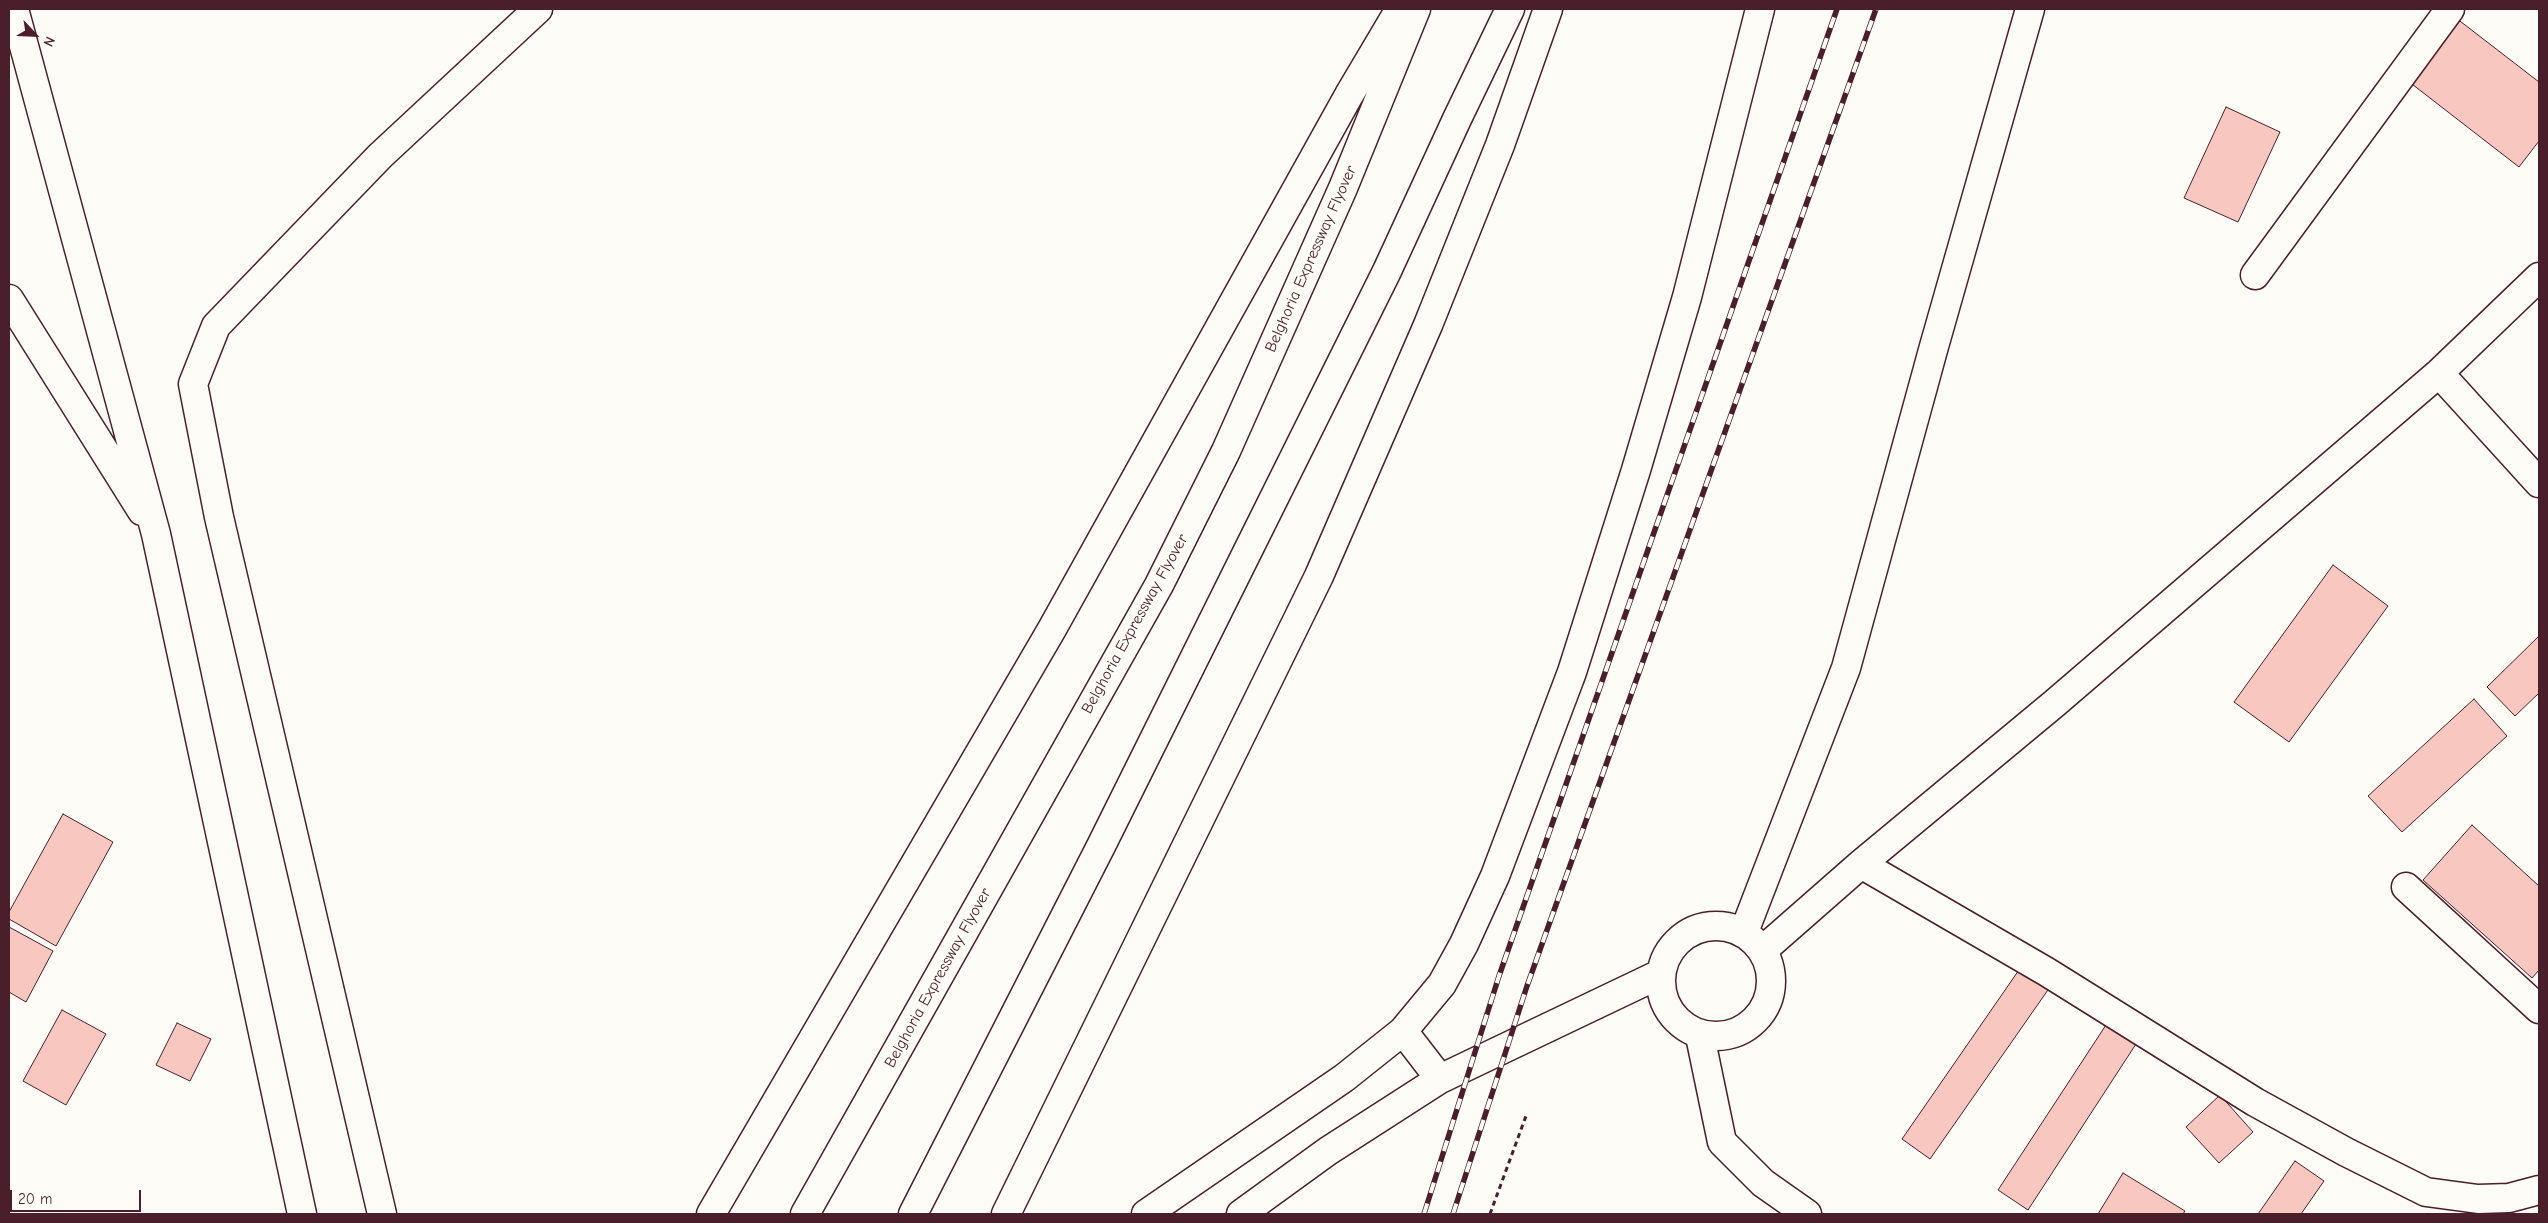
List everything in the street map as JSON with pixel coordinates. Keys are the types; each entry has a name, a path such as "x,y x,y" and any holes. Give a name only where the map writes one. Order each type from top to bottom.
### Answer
{"main road":[{"path":"14,9 156,534 302,1214"},
{"path":"382,1214 219,517 193,384 216,326 380,156 538,9"},
{"path":"711,1214 1052,629 1344,104 1400,9"},
{"name":"Belghoria Expressway Flyover","path":"805,1214 1159,585 1230,442 1343,188 1416,9"},
{"path":"914,1214 1101,846 1387,271 1510,9"},
{"path":"1006,1214 1319,576 1428,325 1500,145 1548,9"},
{"path":"1146,1214 1344,1078 1403,1031 1442,984 1464,944 1495,876 1572,672 1636,470 1687,297 1760,9"},
{"path":"1744,932 1846,668 1932,350 2030,9"},
{"path":"2255,275 2450,9"},
{"path":"1763,950 1861,864 2056,702 2439,373 2539,277"},
{"path":"9,299 156,534"},
{"path":"2439,373 2539,483"},
{"path":"1861,864 2047,972 2255,1102 2346,1152 2426,1192 2478,1199 2509,1198 2539,1190"},
{"path":"2406,887 2539,1009"},
{"path":"1718,925 1744,932 1763,950 1772,976 1768,1003 1751,1024 1727,1036 1700,1036 1677,1022 1662,1000 1660,974 1670,948 1691,930 1718,925"},
{"path":"1241,1214 1328,1151 1440,1079 1660,974"},
{"path":"1403,1031 1440,1079"},
{"path":"1700,1036 1722,1142 1763,1183 1798,1212"}],"path":[{"path":"1490,1214 1526,1116"}],"building":[{"path":"2456,18 2539,82 2539,141 2519,167 2408,81"},
{"path":"2226,107 2280,132 2238,222 2184,198"},
{"path":"2333,565 2388,606 2289,742 2234,702"},
{"path":"2539,636 2539,693 2515,716 2487,687"},
{"path":"2474,699 2507,736 2402,832 2368,796"},
{"path":"63,814 113,842 56,946 9,919 9,912"},
{"path":"2472,825 2539,886 2539,970 2532,978 2423,880"},
{"path":"9,927 53,951 26,1002 9,992"},
{"path":"2021,967 2050,987 1930,1159 1902,1139"},
{"path":"62,1010 106,1034 66,1105 23,1081"},
{"path":"177,1023 211,1039 190,1081 156,1065"},
{"path":"2106,1025 2136,1044 2028,1210 1998,1190"},
{"path":"2220,1095 2253,1132 2219,1163 2186,1127"},
{"path":"2295,1161 2324,1181 2301,1214 2258,1214"},
{"path":"2123,1173 2185,1211 2183,1214 2098,1214"}],"railway":[{"path":"1424,1214 1499,976 1837,9"},
{"path":"1453,1214 1527,986 1876,9"}]}
